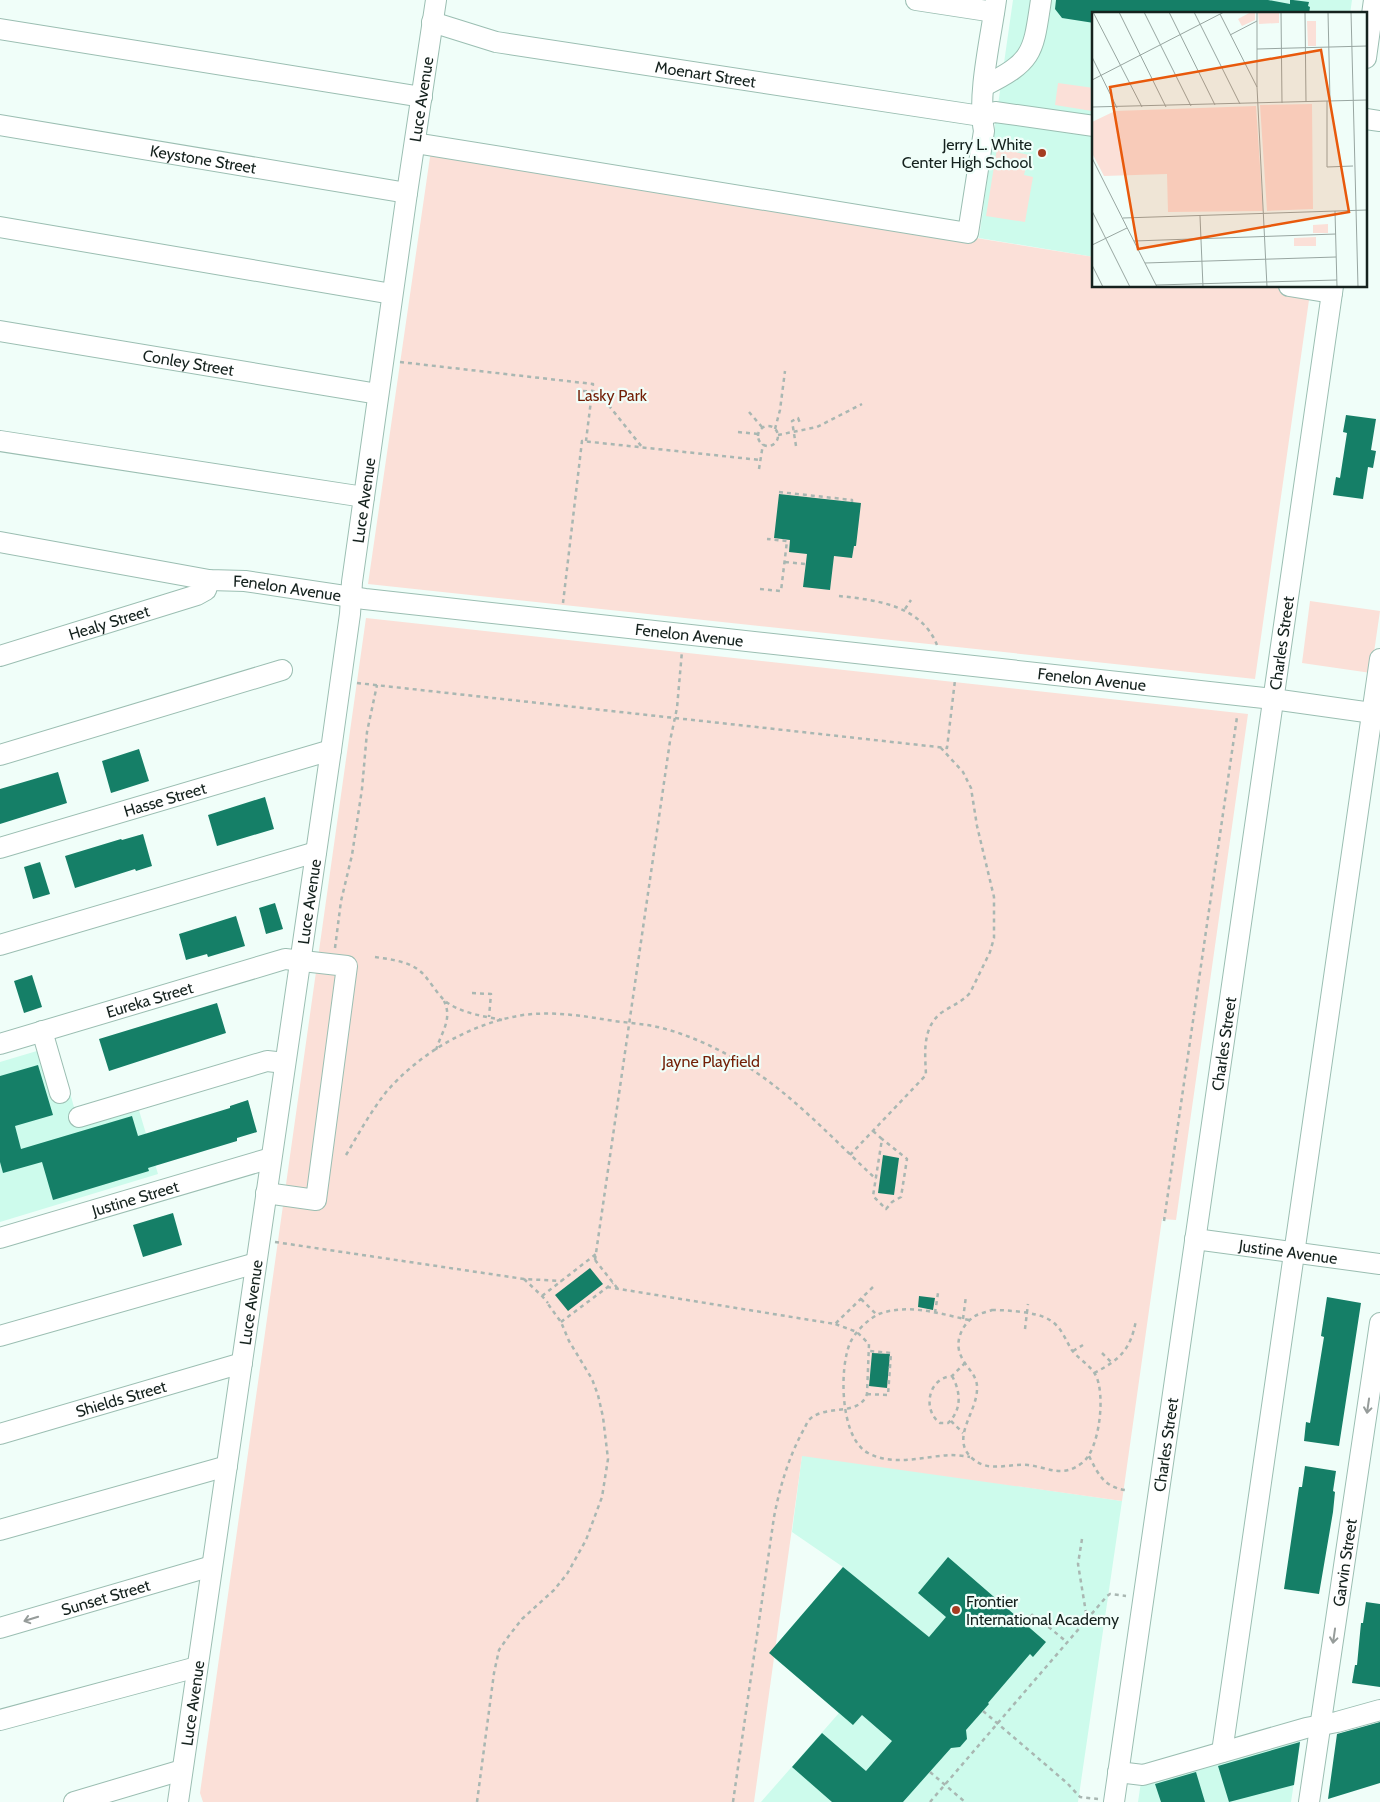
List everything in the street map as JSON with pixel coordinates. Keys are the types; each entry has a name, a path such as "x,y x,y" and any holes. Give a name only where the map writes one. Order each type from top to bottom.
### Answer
{"street":[{"name":"Luce Avenue","path":"178,1802 331,750 378,394 435,0"},
{"path":"415,143 968,233 984,131 981,116 995,6 916,0"},
{"path":"984,86 1014,69 1025,60 1035,37 1041,0"},
{"path":"1368,44 1374,0"},
{"name":"Moenart Street","path":"432,22 496,42 981,116 995,112 1092,126"},
{"path":"0,29 422,97"},
{"name":"Keystone Street","path":"0,125 407,193"},
{"path":"0,227 392,294"},
{"path":"1311,288 1333,290"},
{"name":"Charles Street","path":"1107,1801 1118,1772 1333,290"},
{"name":"Conley Street","path":"0,331 378,394"},
{"path":"0,441 364,497"},
{"name":"Fenelon Avenue","path":"0,542 209,580 245,581 351,597 1274,699 1376,714"},
{"name":"Healy Street","path":"0,656 202,593 208,588 209,580"},
{"path":"1222,1752 1376,714 1380,659"},
{"path":"0,755 282,670"},
{"name":"Hasse Street","path":"0,848 331,750"},
{"path":"0,945 316,852"},
{"name":"Eureka Street","path":"0,1044 285,959 300,959 347,966 316,1200 266,1193"},
{"path":"42,1031 60,1093"},
{"path":"78,1117 267,1061 285,1063"},
{"name":"Justine Street","path":"0,1238 271,1158"},
{"name":"Justine Avenue","path":"1196,1239 1380,1264"},
{"path":"0,1336 256,1263"},
{"name":"Garvin Street","path":"1310,1802 1380,1323"},
{"name":"Shields Street","path":"0,1434 242,1363"},
{"path":"0,1530 226,1466"},
{"name":"Sunset Street","path":"0,1628 212,1566"},
{"path":"0,1720 197,1668"},
{"path":"1118,1772 1143,1775 1306,1728 1380,1710"},
{"path":"74,1802 182,1770"}],"path":[{"path":"398,362 593,384 586,442"},
{"path":"775,429 780,410 785,371"},
{"path":"583,391 598,392 642,447"},
{"path":"778,435 817,427 862,404"},
{"path":"749,412 762,427"},
{"path":"796,446 792,421 798,418 800,423"},
{"path":"768,426 775,429 778,435 773,444 763,444 759,440 758,434 762,427 768,426"},
{"path":"738,432 758,434"},
{"path":"562,607 582,441 760,460"},
{"path":"759,469 763,444"},
{"path":"779,492 852,500 852,502"},
{"path":"760,589 781,591 787,542 767,540"},
{"path":"784,562 806,564"},
{"path":"839,596 880,601 904,610 922,623 938,647"},
{"path":"904,610 911,600"},
{"path":"595,1260 668,750 677,708 684,634"},
{"path":"340,683 377,685 947,748 957,665"},
{"path":"334,952 341,901 352,856 362,789 367,732 377,685"},
{"path":"1164,1220 1236,717"},
{"path":"850,1155 926,1075 926,1041 932,1024 942,1012 970,993 990,952 994,938 994,897 977,826 971,788 963,772 941,748"},
{"path":"375,958 395,960 415,967 424,974 444,999 447,1006 447,1022 436,1050"},
{"path":"472,993 491,994 489,1017"},
{"path":"444,999 463,1010 504,1020"},
{"path":"346,1155 367,1119 387,1092 412,1066 468,1032 504,1020 523,1016 552,1014 583,1016 661,1028 679,1033 709,1046 743,1064 775,1086 876,1179"},
{"path":"873,1131 907,1159 902,1197 892,1202 886,1209 873,1196 882,1139"},
{"path":"259,1240 524,1279 562,1280"},
{"path":"542,1296 596,1254"},
{"path":"592,1257 618,1289"},
{"path":"477,1802 494,1673 499,1650 522,1619 554,1590 567,1574 586,1540 602,1497 608,1459 598,1395 592,1379 569,1341 561,1322 542,1296 524,1279"},
{"path":"561,1322 613,1283"},
{"path":"835,1324 875,1285"},
{"path":"607,1287 835,1324 857,1332 870,1344 865,1400 846,1408 821,1413 810,1419 794,1447 778,1499 748,1688 733,1802"},
{"path":"935,1313 938,1293"},
{"path":"963,1319 966,1296"},
{"path":"862,1299 877,1315"},
{"path":"1025,1329 1028,1304"},
{"path":"969,1320 919,1310 888,1311 877,1315 857,1332 851,1341 845,1356 844,1374 846,1408 853,1436 858,1445 868,1453 885,1459 901,1460 953,1455 971,1457"},
{"path":"992,1310 1039,1315 1049,1319 1061,1331 1073,1351 1094,1373 1100,1387 1101,1402 1097,1432 1088,1456 1083,1462 1076,1467 1058,1472 1025,1465 993,1467 979,1463 971,1457 963,1443 963,1433 975,1404 976,1380 961,1356 959,1341 962,1329 969,1320 992,1310"},
{"path":"1094,1373 1112,1364 1126,1349 1134,1333 1136,1320"},
{"path":"1073,1351 1083,1345"},
{"path":"867,1394 888,1395 891,1353 870,1351"},
{"path":"1102,1353 1112,1364"},
{"path":"952,1376 960,1395 957,1409 948,1423 940,1423 932,1416 930,1399 938,1380 952,1376 965,1363"},
{"path":"950,1421 963,1433"},
{"path":"1088,1456 1107,1484 1115,1489 1125,1490"},
{"path":"1082,1540 1078,1564 1087,1619"},
{"path":"930,1802 1110,1594 1130,1597"},
{"path":"1024,1624 1033,1614 1068,1643"},
{"path":"983,1711 1067,1783 1080,1797 1107,1801"},
{"path":"930,1772 964,1802"}],"shaded area":[{"name":"Jerry L. White Center High School","path":"1013,0 1352,0 1350,12 1092,12 1092,257 979,238"},
{"path":"57,1045 75,1111 138,1107 158,1174 0,1222 0,1062"},
{"name":"Frontier International Academy","path":"802,1455 1122,1501 1078,1802 761,1802 839,1713 769,1653 843,1567 792,1532"},
{"path":"1301,1737 1291,1802 1138,1802 1141,1782"}],"green space":[{"path":"1058,83 1092,88 1092,111 1055,105"},
{"path":"997,148 1029,155 1024,175 1033,177 1025,222 986,216"},
{"name":"Lasky Park","path":"431,150 1092,257 1092,288 1283,288 1310,293 1255,679 368,584"},
{"path":"1310,601 1380,611 1371,673 1302,663"},
{"name":"Jayne Playfield","path":"366,618 1248,714 1176,1220 1162,1219 1122,1501 802,1456 754,1802 203,1802 200,1793"}],"building":[{"path":"1056,0 1268,0 1290,4 1290,0 1293,0 1309,2 1308,6 1310,7 1309,12 1092,12 1092,23 1062,18 1055,9"},
{"path":"1346,415 1376,419 1371,450 1376,451 1373,468 1368,467 1363,499 1333,495 1336,477 1340,478 1347,433 1343,432"},
{"path":"779,494 861,503 856,546 854,546 852,558 834,556 830,590 803,587 807,554 789,552 790,540 774,538"},
{"path":"139,749 149,781 111,793 102,761"},
{"path":"58,772 67,803 0,824 0,789"},
{"path":"265,797 274,829 217,846 208,815"},
{"path":"143,834 152,866 136,871 135,869 75,888 65,856"},
{"path":"40,862 50,894 33,899 24,867"},
{"path":"275,903 283,929 266,934 259,908"},
{"path":"236,916 245,946 208,957 207,954 186,960 179,934"},
{"path":"32,975 42,1007 24,1013 14,981"},
{"path":"217,1003 226,1033 109,1071 99,1039"},
{"path":"38,1065 53,1115 15,1126 21,1149 132,1116 138,1136 230,1108 230,1106 248,1100 257,1132 237,1138 237,1141 148,1168 149,1171 53,1200 42,1162 3,1173 0,1162 0,1076"},
{"path":"883,1155 899,1158 894,1195 878,1193"},
{"path":"173,1213 182,1245 143,1257 133,1225"},
{"path":"590,1268 603,1284 568,1311 555,1295"},
{"path":"919,1296 935,1298 933,1310 918,1307"},
{"path":"1327,1297 1361,1303 1339,1446 1304,1441 1306,1422 1310,1423 1324,1337 1321,1336"},
{"path":"872,1353 890,1354 887,1388 869,1386"},
{"path":"1305,1466 1336,1471 1333,1491 1335,1492 1333,1512 1319,1594 1284,1589 1299,1487 1302,1487"},
{"path":"948,1557 1046,1642 1033,1657 1030,1654 988,1703 966,1730 967,1739 960,1747 951,1748 903,1802 832,1802 792,1767 822,1733 866,1771 892,1741 862,1715 853,1725 769,1653 843,1567 929,1637 946,1617 918,1593"},
{"path":"1366,1602 1380,1604 1380,1687 1352,1683 1355,1665 1357,1665 1361,1623 1363,1623"},
{"path":"1380,1722 1380,1783 1328,1799 1337,1734"},
{"path":"1300,1742 1294,1785 1229,1802 1218,1766"},
{"path":"1196,1772 1205,1802 1161,1802 1155,1784"}],"place":[{"name":"Jerry L. White Center High School","path":"1042,153"},
{"name":"Frontier International Academy","path":"956,1610"}]}
